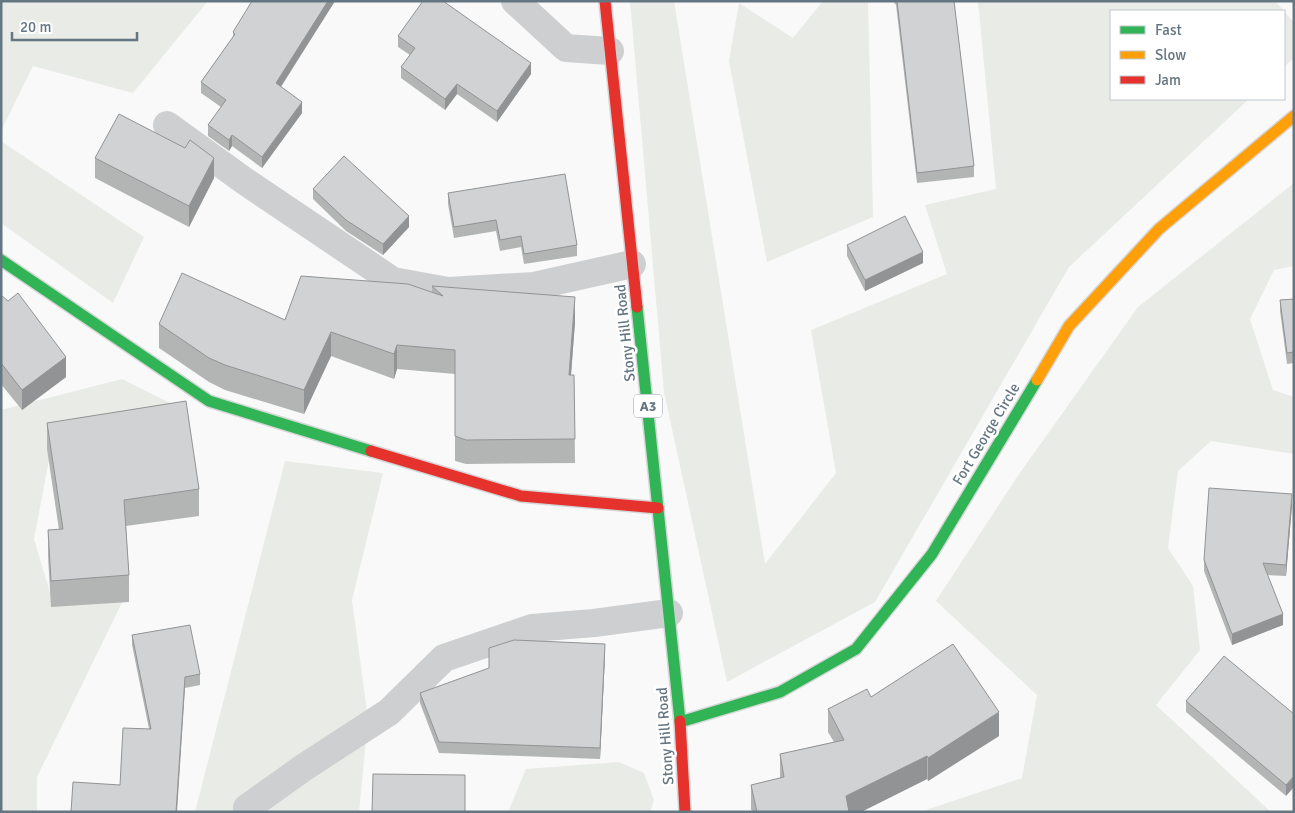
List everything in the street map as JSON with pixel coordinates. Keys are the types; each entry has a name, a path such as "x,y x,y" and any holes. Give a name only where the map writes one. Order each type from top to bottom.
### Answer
{"street":[{"path":"515,1 566,48 610,50"},
{"name":"Stony Hill Road","path":"604,1 680,722 685,812"},
{"name":"Fort George Circle","path":"680,722 780,692 856,649 932,554 1069,326 1160,229 1294,116"},
{"path":"167,126 393,281 448,291 534,286 632,264"},
{"path":"1,260 208,401 521,496 658,508"},
{"path":"247,808 303,768 389,712 444,658 532,628 594,623 669,613"}],"shaded area":[{"path":"1,1 208,1 133,93 33,66 1,131"},
{"path":"630,1 674,1 765,564 836,473 811,330 947,274 925,205 996,189 978,1 1275,1 1283,10 1110,10 1110,100 1248,100 1069,267 875,602 727,682 664,392"},
{"path":"823,1 868,1 873,217 767,262 729,61 739,3 793,38"},
{"path":"1285,12 1294,23 1294,58 1285,66"},
{"path":"1,141 144,237 113,303 1,223"},
{"path":"1294,183 1294,266 1274,270 1250,319 1273,390 1294,397 1294,454 1211,441 1178,471 1168,548 1193,586 1200,650 1156,705 1271,812 920,812 1022,778 1037,695 936,601 1017,477 1138,307"},
{"path":"122,379 172,404 54,433 34,539 51,596 130,586 37,777 37,812 1,812 1,410"},
{"path":"285,461 383,473 352,600 368,719 359,812 195,812"},
{"path":"619,762 644,773 654,800 650,812 508,812 526,769"}],"building":[{"path":"252,1 328,1 276,83 302,102 262,157 232,135 229,140 208,125 226,100 201,82 235,34 233,32"},
{"path":"423,1 443,1 531,63 497,111 457,84 445,99 401,67 415,48 398,36"},
{"path":"897,1 954,1 974,166 917,173"},
{"path":"119,114 185,148 190,140 214,158 189,206 95,158"},
{"path":"344,156 409,216 383,244 346,220 313,189"},
{"path":"565,174 577,245 524,254 521,236 500,240 496,220 454,227 448,193"},
{"path":"905,216 923,252 865,280 847,245"},
{"path":"182,273 285,320 301,276 408,284 443,296 432,286 575,297 569,375 574,375 575,439 466,440 455,436 455,350 397,345 394,354 331,332 304,390 225,365 209,358 159,324"},
{"path":"18,293 66,357 22,390 1,363 1,295 8,301"},
{"path":"1294,299 1294,352 1287,353 1280,300"},
{"path":"186,401 199,489 124,500 129,575 51,581 48,530 63,529 47,423"},
{"path":"1209,488 1292,494 1286,565 1263,563 1283,614 1232,634 1204,560"},
{"path":"190,625 200,674 185,677 176,812 71,812 73,782 120,785 123,728 151,729 132,635"},
{"path":"514,640 605,644 600,748 439,742 420,693 489,668 489,648"},
{"path":"953,644 999,712 928,758 927,756 846,796 849,812 757,812 751,785 784,777 780,754 844,740 828,709 867,689 871,697"},
{"path":"1224,656 1294,714 1294,776 1286,785 1186,701"},
{"path":"373,774 465,775 465,812 372,812"}],"traffic: fast":[{"path":"1,260 209,401 371,451"},
{"path":"637,307 680,721"},
{"path":"680,722 780,692 856,649 932,554 1037,380"}],"traffic: slow":[{"path":"1037,380 1069,326 1159,229 1294,116"}],"traffic: jam":[{"path":"605,1 637,307"},
{"path":"371,451 521,496 658,508"},
{"path":"680,721 685,812"}]}
